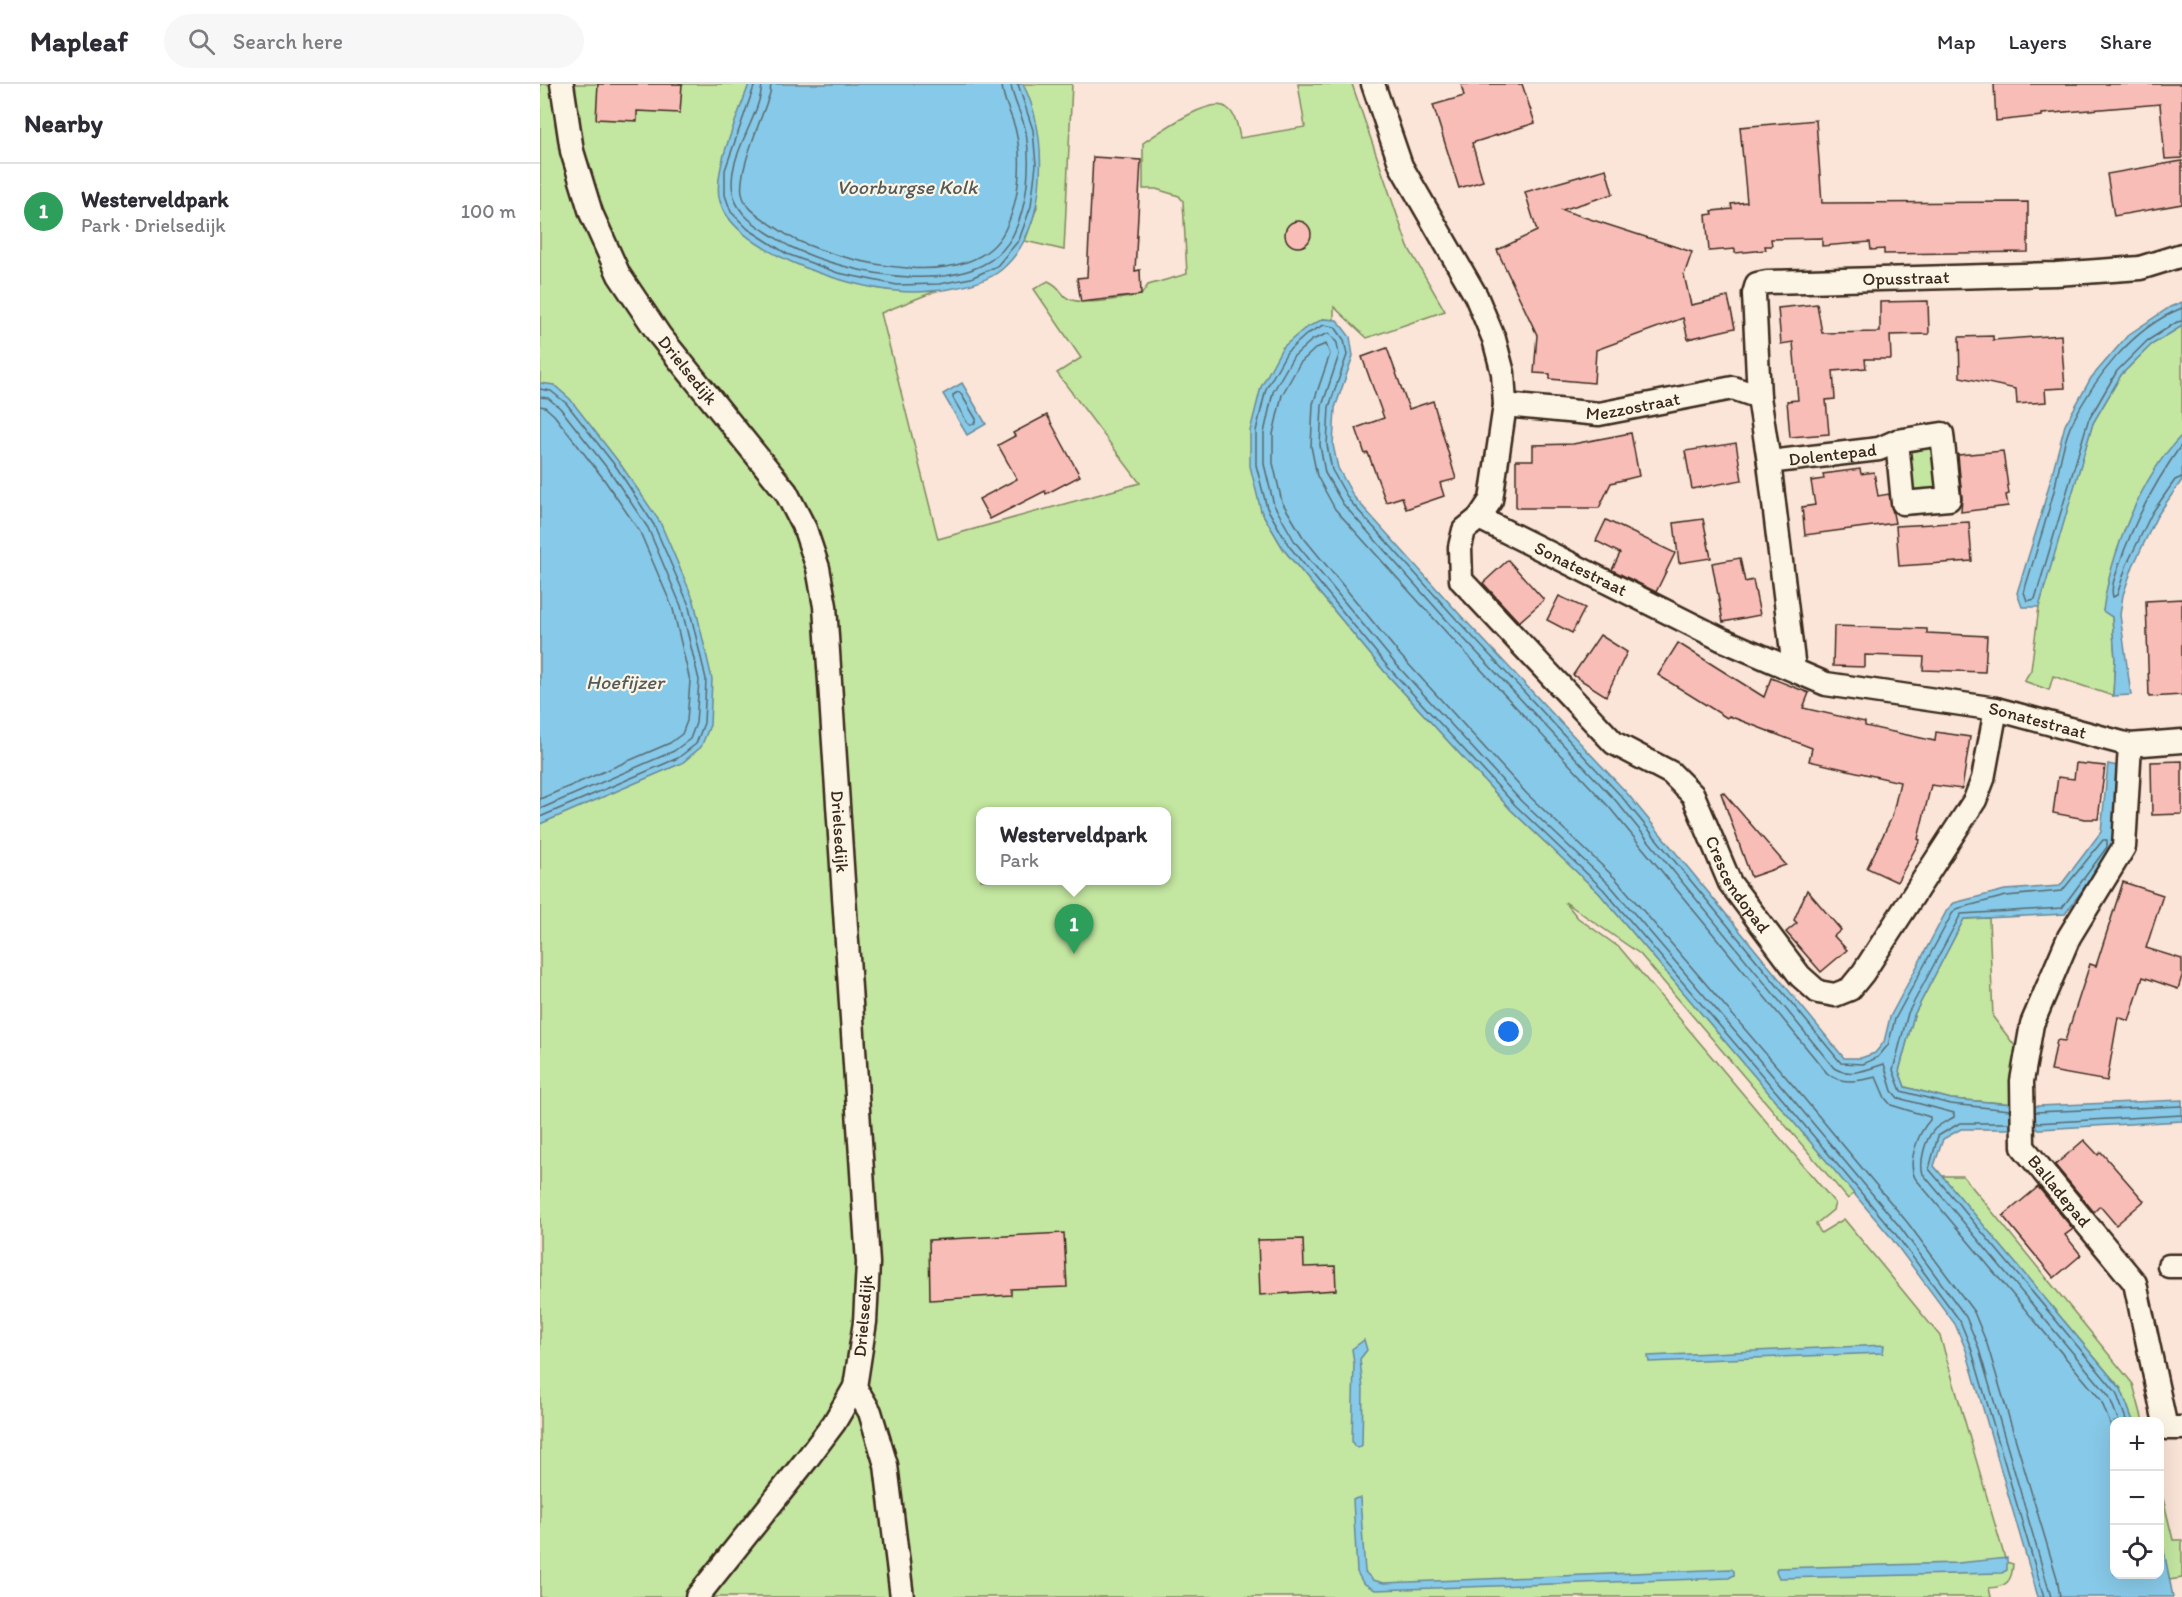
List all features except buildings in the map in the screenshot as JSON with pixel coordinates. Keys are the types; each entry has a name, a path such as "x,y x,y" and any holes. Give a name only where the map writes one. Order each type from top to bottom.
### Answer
{"street":[{"name":"Drielsedijk","path":"562,84 572,151 591,213 619,275 660,336 786,492 805,529 818,568 825,606 868,1263 865,1322 855,1387 834,1423 697,1597"},
{"path":"1373,84 1401,166 1476,296 1494,339 1503,373 1505,405 1491,500 1479,518"},
{"name":"Opusstraat","path":"1759,397 1754,294 1757,285 1767,282 2056,274 2140,268 2182,255"},
{"name":"Mezzostraat","path":"1505,405 1599,414 1734,388 1759,397"},
{"path":"1759,397 1794,669"},
{"name":"Dolentepad","path":"1769,462 1879,449 1897,441"},
{"name":"Sonatestraat","path":"1479,518 1721,639 1826,684 1996,709 2130,745 2182,741"},
{"name":"Crescendopad","path":"1479,518 1464,530 1460,547 1461,580 1614,743 1671,773 1693,795 1730,883 1800,975 1818,992 1835,995 1850,989 1863,973 1976,800 1983,779 1996,709"},
{"name":"Balladepad","path":"2130,745 2124,847 2069,938 2032,1024 2022,1081 2023,1147 2134,1283 2174,1428"},
{"path":"855,1387 870,1412 886,1465 902,1597"}],"green space":[{"path":"540,84 976,84 976,275 881,313 938,539 1140,483 1057,373 1081,358 1034,289 1048,281 1069,299 1085,302 1104,301 1141,295 1148,285 1187,274 1183,201 1179,196 1156,189 1143,189 1143,143 1197,111 1219,105 1227,108 1233,114 1240,138 1305,127 1298,84 1352,84 1408,247 1445,311 1367,338 1334,307 1334,320 1323,319 1261,511 1284,550 1384,671 1511,810 1599,893 1854,1193 1848,1199 1640,954 1565,902 1578,918 1620,948 1835,1203 1833,1210 1816,1224 1821,1233 1844,1219 1940,1336 2006,1562 2013,1564 2010,1579 2007,1582 1989,1588 1991,1597 540,1597"},
{"path":"1023,84 1072,84 1064,250 1025,241 1037,207"},
{"path":"2182,326 2182,435 2153,474 2103,611 2112,617 2115,659 2113,696 2053,676 2049,690 2024,681 2031,670 2039,607 2093,423 2121,375 2151,345"},
{"path":"1931,445 1936,488 1908,491 1903,448"},
{"path":"1989,918 1993,1017 2015,1046 2016,1104 1951,1099 1905,1087 1899,1071 1914,1015 1964,919"},
{"path":"1942,1176 1963,1176 2133,1384 2142,1417 2132,1417 2121,1389"},
{"path":"2164,1503 2173,1540 2182,1540 2182,1578 2169,1580 2164,1553"}],"water":[{"name":"Voorburgse Kolk","path":"749,84 1023,84 1037,123 1041,163 1035,212 1023,244 1001,270 979,282 950,289 921,292 896,291 850,282 793,263 767,249 744,234 728,216 719,197 720,171"},
{"path":"2182,302 2182,326 2151,345 2121,375 2093,423 2039,607 2022,607 2017,593 2065,425 2091,378 2128,335 2170,307"},
{"path":"1323,319 1337,320 1350,337 1353,356 1335,408 1333,445 1338,468 1354,497 1462,617 1626,792 1844,1058 1861,1058 1875,1053 1884,1042 1890,1017 1947,910 1954,903 2005,890 2060,886 2101,832 2108,764 2122,767 2113,848 2065,914 1964,919 1914,1015 1899,1071 1905,1087 1951,1099 2038,1106 2182,1100 2182,1121 2040,1129 1961,1129 1943,1139 1934,1166 2121,1389 2132,1417 2110,1417 2110,1579 2164,1579 2164,1551 2173,1597 2038,1597 1966,1350 1955,1324 1889,1235 1599,893 1511,810 1384,671 1284,550 1261,511 1250,466 1250,431 1261,387 1282,348 1304,329"},
{"name":"Hoefijzer","path":"540,383 554,385 570,399 621,465 660,522 694,601 712,679 710,725 701,747 682,763 540,824"},
{"path":"962,383 986,424 967,435 943,394"},
{"path":"2182,435 2182,480 2157,516 2133,566 2123,595 2120,615 2131,695 2113,696 2115,659 2112,617 2103,611 2113,566 2120,542 2141,494 2153,472"},
{"path":"1364,1340 1367,1350 1360,1359 1363,1390 1362,1445 1358,1448 1352,1441 1354,1363 1352,1349"},
{"path":"1884,1345 1883,1353 1649,1362 1648,1356"},
{"path":"1360,1498 1365,1572 1373,1580 1384,1583 1731,1569 1734,1575 1729,1578 1375,1590 1363,1583 1357,1572 1353,1500"},
{"path":"2007,1558 2007,1570 2002,1573 1779,1578 1776,1571 1777,1568 1958,1563"}],"place":[{"name":"Westerveldpark","path":"1074,954"}]}
